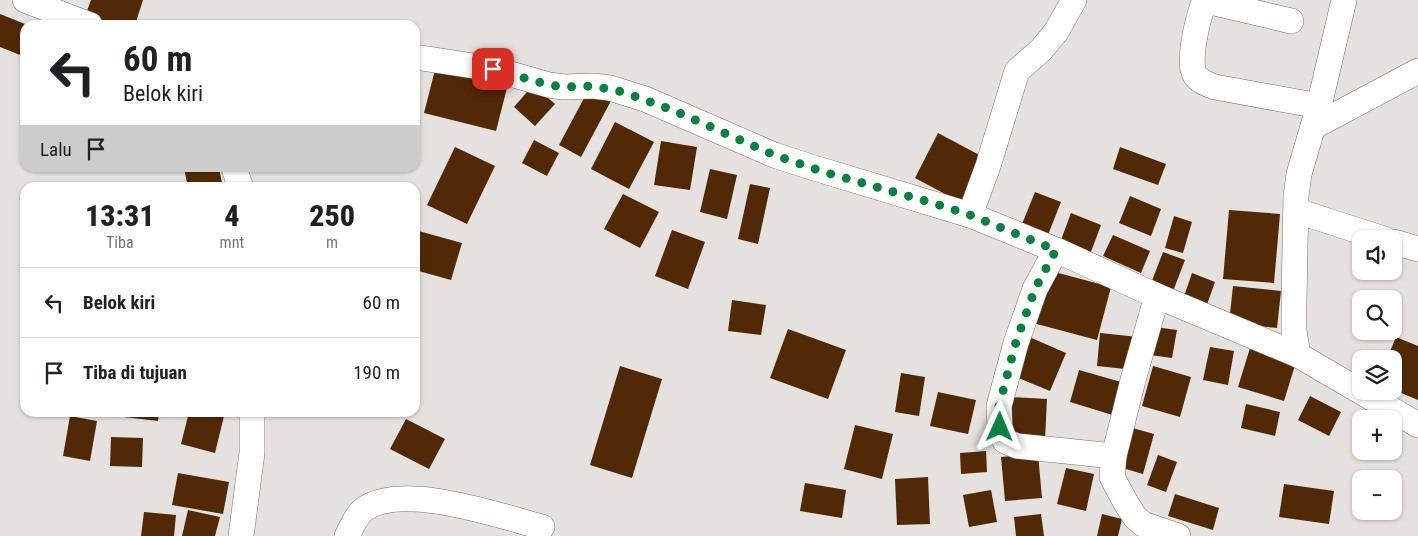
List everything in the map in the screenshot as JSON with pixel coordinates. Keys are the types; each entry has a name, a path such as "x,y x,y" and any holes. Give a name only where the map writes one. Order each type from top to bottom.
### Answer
{"street":[{"path":"25,0 77,20"},
{"path":"970,215 988,166 1017,71 1056,32 1074,0"},
{"path":"1298,355 1294,331 1296,196 1299,174 1316,116 1344,0"},
{"path":"1291,21 1211,2 1203,5 1199,16 1192,59 1194,73 1202,82 1215,87 1316,116 1418,70"},
{"path":"420,58 493,69 549,85 564,87 593,86 623,92 675,111 774,155 970,215 1056,250 1157,296 1298,355 1418,425"},
{"path":"1297,211 1356,230"},
{"path":"1402,245 1418,250"},
{"path":"1056,250 1035,289 1016,342 999,406 1000,427 1006,441 1017,446 1114,456"},
{"path":"1157,296 1114,456 1112,477 1116,488 1135,517 1143,524 1178,536"},
{"path":"241,536 252,453 252,417"},
{"path":"347,536 355,519 362,511 369,506 396,500 423,500 457,504 542,528"}],"building":[{"path":"91,0 143,0 137,20 84,19"},
{"path":"0,14 20,22 20,55 0,47"},
{"path":"436,66 508,84 496,131 424,113"},
{"path":"533,85 555,104 535,126 514,107"},
{"path":"590,87 612,99 581,157 559,145"},
{"path":"615,122 654,142 629,189 591,169"},
{"path":"938,133 985,158 962,203 915,178"},
{"path":"534,140 559,153 547,176 522,163"},
{"path":"661,141 697,147 690,190 654,185"},
{"path":"455,147 495,166 467,224 427,205"},
{"path":"1120,147 1166,164 1158,185 1113,169"},
{"path":"710,169 737,175 727,219 700,212"},
{"path":"185,172 220,172 222,182 187,182"},
{"path":"750,184 770,188 758,244 738,239"},
{"path":"1035,192 1061,202 1046,240 1020,229"},
{"path":"623,194 659,212 640,248 604,229"},
{"path":"1130,196 1161,209 1151,236 1119,223"},
{"path":"1229,210 1280,214 1274,283 1223,279"},
{"path":"1071,213 1101,225 1088,260 1058,248"},
{"path":"1174,216 1192,222 1183,253 1165,248"},
{"path":"672,230 705,242 688,289 655,276"},
{"path":"420,231 462,243 451,280 420,271"},
{"path":"1113,235 1150,251 1141,273 1103,256"},
{"path":"1163,252 1185,260 1172,294 1150,286"},
{"path":"1047,270 1111,287 1097,340 1033,323"},
{"path":"1192,273 1215,282 1205,310 1182,302"},
{"path":"1233,286 1281,291 1277,328 1229,323"},
{"path":"732,300 766,305 761,335 728,331"},
{"path":"1155,327 1177,330 1172,358 1150,355"},
{"path":"788,329 846,350 828,399 770,378"},
{"path":"1100,333 1138,337 1135,370 1097,366"},
{"path":"1027,336 1066,353 1050,391 1011,375"},
{"path":"1402,339 1418,346 1418,400 1402,393 1402,350 1391,350 1395,340"},
{"path":"1210,347 1234,351 1228,385 1203,380"},
{"path":"1250,348 1296,362 1284,401 1238,387"},
{"path":"620,366 662,379 632,478 590,465"},
{"path":"1153,366 1191,377 1180,417 1142,406"},
{"path":"1079,370 1128,384 1119,417 1070,402"},
{"path":"901,373 925,377 919,416 895,412"},
{"path":"938,392 976,400 968,434 930,426"},
{"path":"1310,396 1341,412 1329,436 1298,420"},
{"path":"1009,397 1047,399 1045,440 1006,437"},
{"path":"1246,404 1280,412 1275,436 1241,428"},
{"path":"70,417 97,421 90,461 63,456"},
{"path":"124,417 158,417 158,421"},
{"path":"188,417 224,417 215,453 181,444"},
{"path":"406,419 445,439 429,469 390,449"},
{"path":"855,425 893,434 882,479 844,469"},
{"path":"1129,427 1154,434 1143,474 1119,467"},
{"path":"111,437 143,438 142,467 110,466"},
{"path":"986,451 987,472 961,474 960,453"},
{"path":"1038,454 1042,498 1005,501 1001,457"},
{"path":"1158,455 1177,462 1166,492 1147,485"},
{"path":"1066,468 1094,474 1086,511 1057,504"},
{"path":"178,473 229,482 223,514 172,505"},
{"path":"928,477 930,524 897,525 895,479"},
{"path":"805,483 846,490 842,518 800,511"},
{"path":"1284,484 1334,491 1329,524 1279,517"},
{"path":"991,490 997,522 969,527 963,495"},
{"path":"1175,494 1219,508 1213,530 1168,516"},
{"path":"188,510 220,517 215,536 182,536"},
{"path":"144,512 176,515 174,536 141,536"},
{"path":"1041,514 1044,536 1016,536 1014,517"},
{"path":"1102,514 1122,519 1118,536 1097,536"}],"route":[{"path":"493,69 537,83 564,87 576,85 593,86 623,92 675,111 774,155 824,172 970,215 1056,250 1035,289 1016,342 999,406 1000,427"}]}
